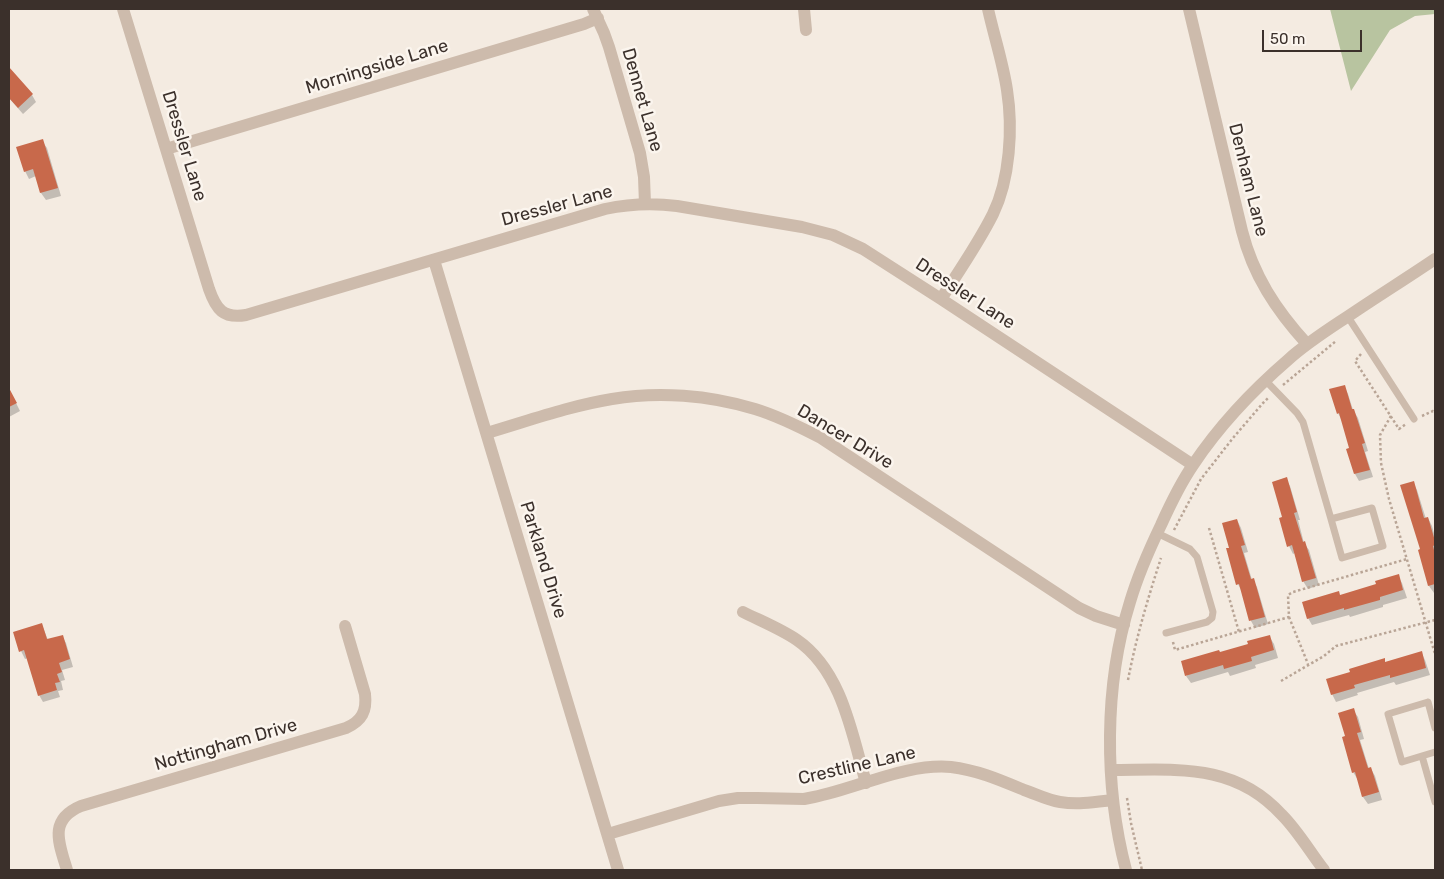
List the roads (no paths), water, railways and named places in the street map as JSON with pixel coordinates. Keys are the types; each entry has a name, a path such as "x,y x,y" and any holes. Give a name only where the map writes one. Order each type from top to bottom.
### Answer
{"street":[{"name":"Dressler Lane","path":"123,9 214,303 221,312 229,316 246,315 605,209 659,204 706,210 802,227 833,235 873,255 1193,465"},
{"path":"804,9 806,30"},
{"path":"941,298 977,244 994,212 1006,170 1010,126 1009,103 988,9"},
{"name":"Denham Lane","path":"1189,9 1250,258 1263,286 1307,344"},
{"name":"Morningside Lane","path":"166,149 566,30 584,24 596,13"},
{"name":"Dennet Lane","path":"596,13 609,47 640,153 644,177 645,204"},
{"path":"1126,870 1121,852 1113,800 1111,716 1113,686 1124,625 1139,575 1171,504 1193,465 1225,424 1265,380 1307,344 1435,259"},
{"name":"Parkland Drive","path":"434,260 618,870"},
{"name":"Dancer Drive","path":"486,433 574,407 647,395 686,396 723,401 756,410 821,438 1080,608 1124,625"},
{"path":"743,612 798,641 809,650 824,668 842,702 866,783"},
{"name":"Nottingham Drive","path":"67,870 58,834 64,816 71,810 346,728 354,724 364,711 366,702 345,626"},
{"name":"Crestline Lane","path":"608,834 719,801 747,798 804,799 825,795 915,769 933,767 949,767 974,771 1060,802 1089,803 1113,800"},
{"path":"1111,770 1195,771 1220,775 1243,784 1267,799 1283,815 1324,870"}],"lane":[{"path":"1348,317 1414,419"},
{"path":"1265,380 1297,413 1303,422 1342,558 1383,546 1372,508 1331,519"},
{"path":"1157,533 1194,552 1213,612 1212,618 1207,622 1168,633"},
{"path":"1435,728 1428,702 1388,714 1402,762 1435,752"},
{"path":"1422,756 1435,802"}]}
